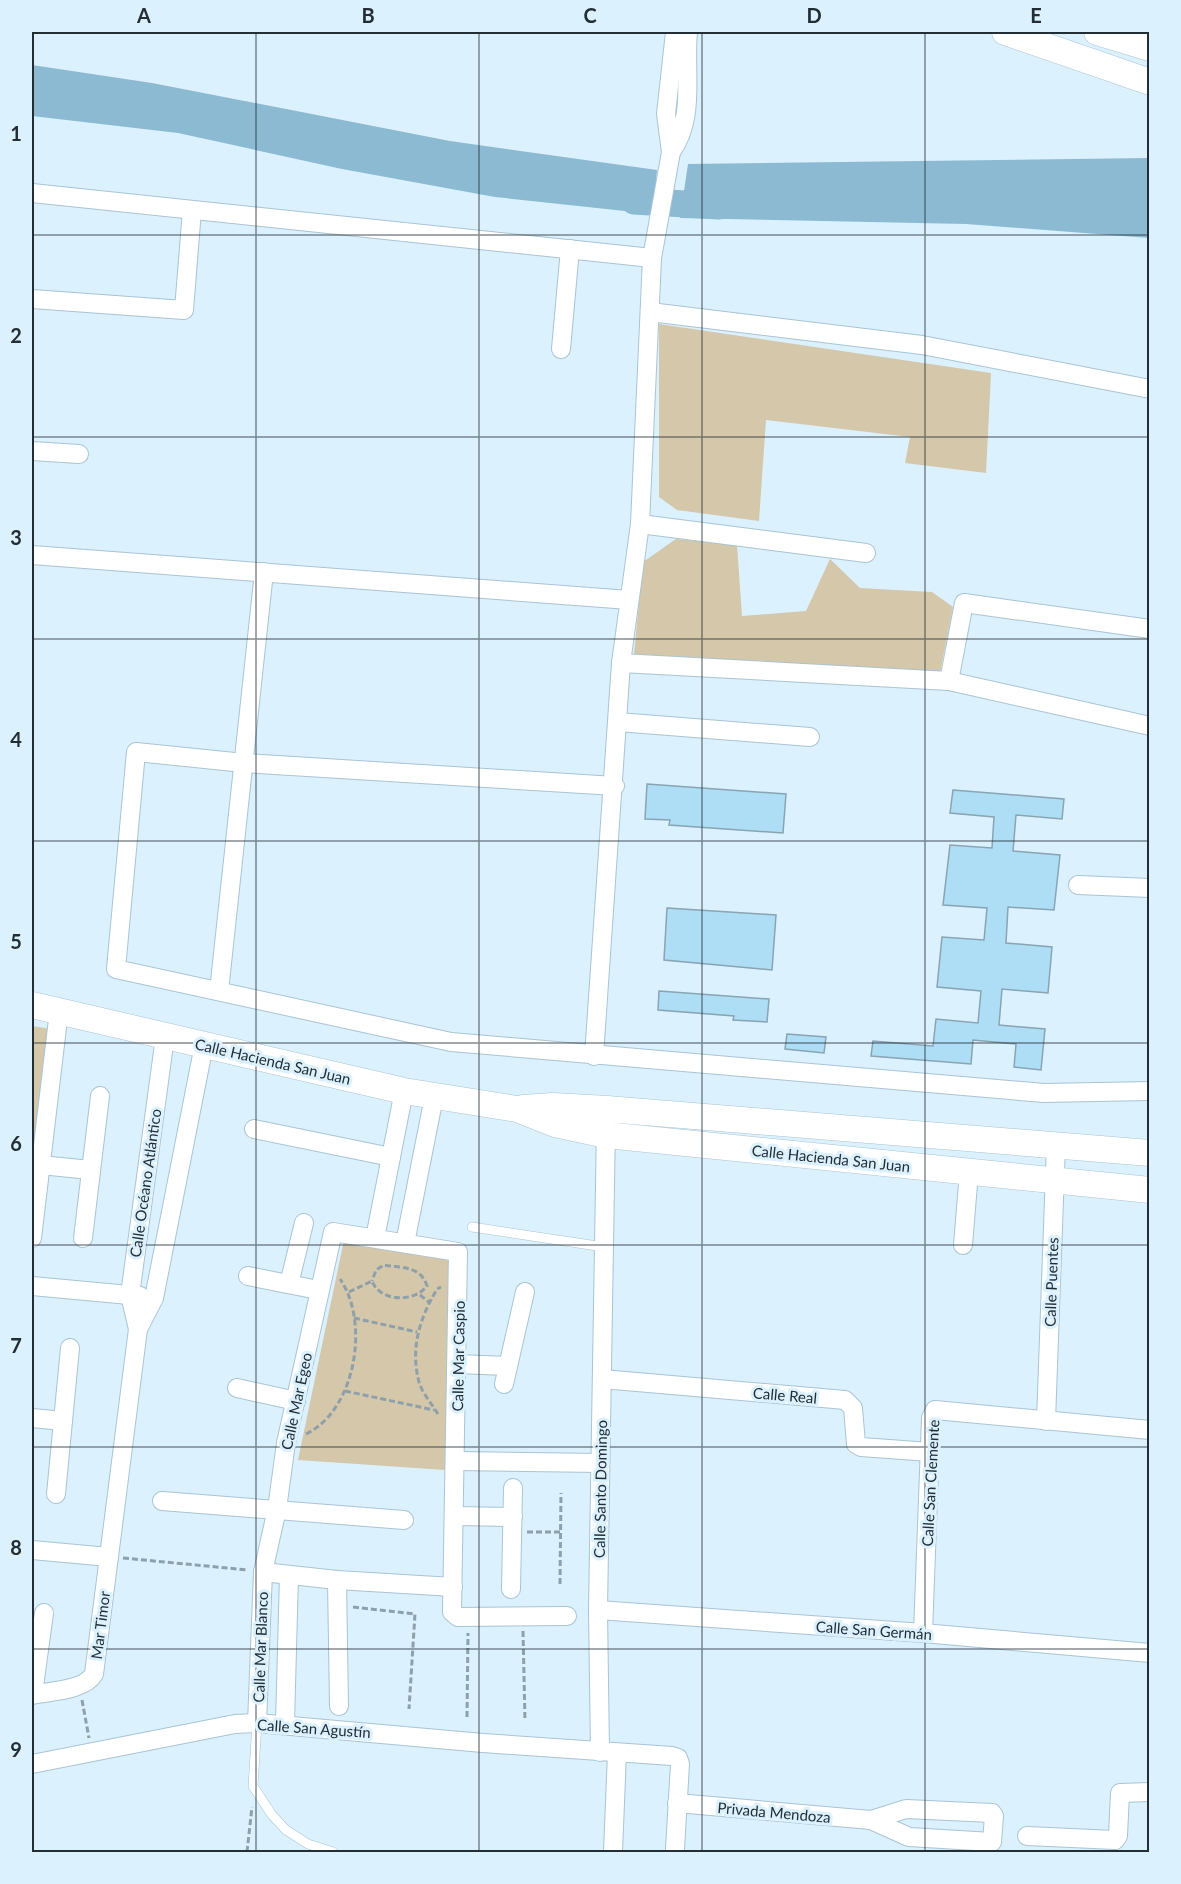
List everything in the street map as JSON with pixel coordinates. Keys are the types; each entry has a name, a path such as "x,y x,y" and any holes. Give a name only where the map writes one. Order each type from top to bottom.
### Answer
{"main road":[{"path":"1005,32 1149,82"},
{"path":"1097,32 1149,48"},
{"name":"Calle Hacienda San Juan","path":"32,1005 404,1091 517,1109 555,1124 606,1135 1149,1190"},
{"name":"Calle Hacienda San Juan","path":"517,1109 537,1106 607,1109 1149,1153"}],"street":[{"path":"673,141 666,114 675,32"},
{"path":"594,1056 615,786 621,663 640,524 652,258 673,141 686,117 688,32"},
{"path":"32,193 652,258"},
{"path":"32,299 184,310 192,210"},
{"path":"561,349 570,249"},
{"path":"650,312 922,345 1149,389"},
{"path":"32,451 79,454"},
{"path":"640,524 866,553"},
{"path":"32,555 629,600"},
{"path":"219,991 264,573"},
{"path":"949,681 964,603 1149,628"},
{"path":"621,663 949,681 1149,726"},
{"path":"618,722 810,736"},
{"path":"615,786 244,763 136,752 116,969 451,1042 1044,1093 1149,1090"},
{"path":"1078,885 1149,888"},
{"path":"32,1238 59,1011"},
{"name":"Calle Océano Atlántico","path":"138,1329 130,1295 165,1037"},
{"name":"Calle Océano Atlántico","path":"109,1557 138,1329 154,1298 204,1045"},
{"path":"375,1238 404,1091"},
{"path":"83,1238 100,1096"},
{"path":"405,1243 434,1097"},
{"name":"Calle Santo Domingo","path":"607,1109 598,1610 609,1753 613,1852"},
{"path":"254,1130 391,1156"},
{"name":"Calle Puentes","path":"1046,1421 1056,1144"},
{"path":"41,1165 90,1170"},
{"path":"963,1245 969,1172"},
{"path":"289,1284 304,1223"},
{"name":"Calle Mar Caspio","path":"333,1232 459,1252 453,1614 468,1616"},
{"name":"Calle Mar Egeo","path":"263,1572 277,1509 286,1443 318,1290 333,1232"},
{"path":"248,1276 318,1290"},
{"path":"32,1286 154,1298"},
{"path":"457,1364 506,1375 525,1292"},
{"path":"56,1494 70,1348"},
{"name":"Calle Real","path":"602,1379 845,1400 853,1408 856,1444 930,1452"},
{"path":"237,1388 296,1401"},
{"name":"Calle San Clemente","path":"923,1633 932,1415 935,1410 1046,1421"},
{"path":"32,1418 63,1421"},
{"path":"1046,1421 1149,1430"},
{"path":"457,1461 600,1463"},
{"path":"511,1589 513,1488"},
{"path":"162,1501 404,1520"},
{"path":"455,1516 513,1524"},
{"path":"32,1550 109,1557"},
{"name":"Mar Timor","path":"79,1685 88,1682 94,1674 109,1557"},
{"path":"263,1572 337,1580 453,1587"},
{"name":"Calle Mar Blanco","path":"257,1723 263,1572"},
{"name":"Calle Mar Blanco","path":"285,1724 290,1575"},
{"path":"337,1580 339,1706"},
{"name":"Calle San Germán","path":"598,1610 923,1633 1149,1653"},
{"path":"44,1613 32,1695 79,1685"},
{"path":"468,1616 567,1616"},
{"name":"Calle San Agustín","path":"32,1764 236,1724 257,1723 609,1753"},
{"path":"609,1753 678,1758 680,1764 675,1849"},
{"path":"1027,1836 1115,1840 1118,1836 1120,1793 1149,1792"},
{"name":"Privada Mendoza","path":"677,1803 870,1820 899,1835 932,1839 990,1842 993,1839 994,1816 992,1813 899,1810 870,1820"},
{"path":"932,1839 933,1810"}],"lane":[{"path":"472,1227 604,1247"},
{"path":"257,1723 253,1786 272,1815 286,1830 308,1844 333,1852"}],"path":[{"path":"286,1443 318,1428 345,1391 356,1357 354,1318 349,1292 326,1257"},
{"path":"384,1265 417,1271 424,1277 427,1286 420,1295 412,1298 381,1293 376,1290 372,1281 376,1270 384,1265"},
{"path":"456,1434 436,1410 419,1383 415,1345 422,1314 437,1288 459,1278"},
{"path":"349,1292 372,1281"},
{"path":"420,1295 429,1302"},
{"path":"354,1318 418,1332"},
{"path":"345,1391 436,1410"},
{"path":"560,1584 561,1493"},
{"path":"513,1524 561,1533"},
{"path":"109,1557 263,1572"},
{"path":"338,1606 415,1614 409,1709"},
{"path":"467,1717 468,1616"},
{"path":"523,1617 525,1721"},
{"path":"79,1685 92,1752"},
{"path":"247,1852 253,1786"}],"shaded area":[{"path":"659,324 991,373 986,473 905,463 910,437 766,420 759,521 677,510 659,497"},
{"path":"676,539 737,545 742,616 806,611 830,559 860,588 932,592 953,607 940,673 634,654 643,562"},
{"path":"32,1026 51,1029 32,1203"},
{"path":"344,1240 450,1258 445,1470 298,1460"}],"water":[{"path":"32,65 152,83 450,141 657,170 653,214 495,197 342,169 178,133 32,116"},
{"path":"1149,158 1149,238 966,224 680,218 688,164"}],"building":[{"path":"647,784 786,794 783,833 669,825 670,820 645,819"},
{"path":"953,790 1064,799 1062,819 1016,815 1013,851 1060,855 1054,910 1008,907 1006,943 1052,947 1048,993 1002,989 999,1025 1045,1029 1041,1070 1014,1067 1016,1044 973,1040 971,1064 871,1056 873,1041 933,1046 936,1019 978,1023 981,991 937,987 942,937 984,940 987,908 943,905 950,845 992,848 994,817 950,813"},
{"path":"667,908 776,915 772,970 664,960"},
{"path":"659,991 769,999 767,1022 733,1020 734,1016 658,1010"},
{"path":"787,1034 826,1037 824,1053 785,1049"}],"waterway":[{"path":"634,201 719,206"}]}
